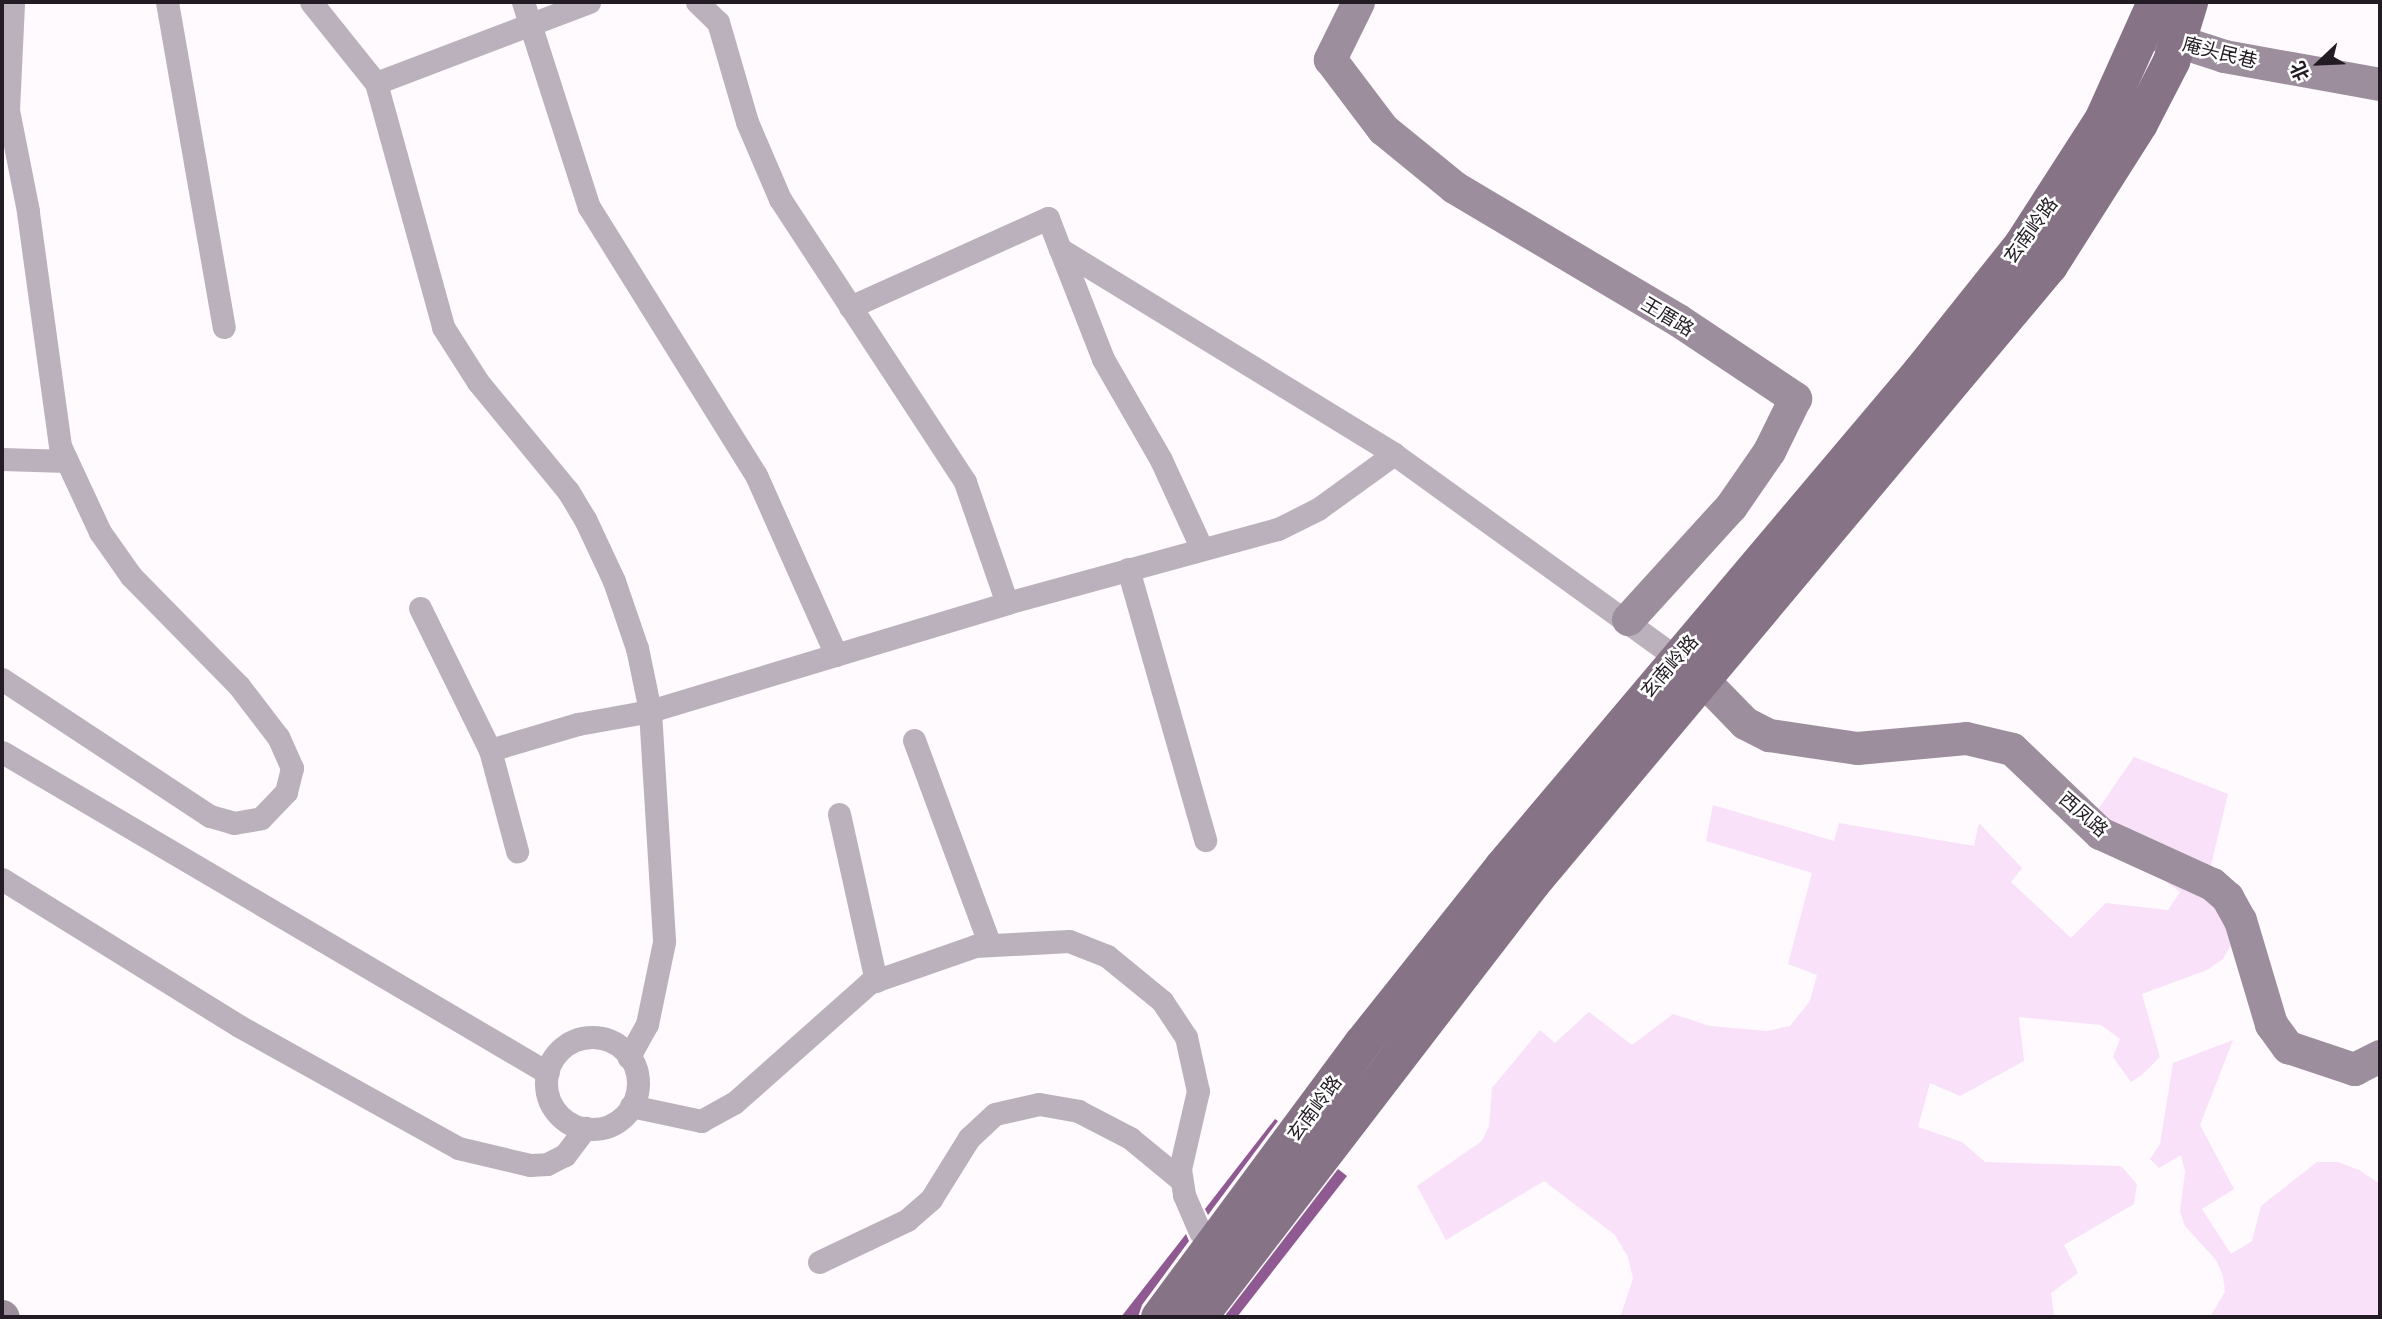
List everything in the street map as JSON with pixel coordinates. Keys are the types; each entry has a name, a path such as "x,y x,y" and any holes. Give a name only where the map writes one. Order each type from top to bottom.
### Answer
{"main road":[{"name":"玄南岭路","path":"1198,1317 1690,669 1798,543 1920,372 2056,225 2139,123 2159,24 2189,2"},
{"name":"玄南岭路","path":"1159,1317 1362,1043 1590,759 1690,669"}],"street":[{"path":"2,679 210,817 234,823 261,818 286,792 292,768 278,737 239,686 131,576 100,532 60,446 28,211 8,110 13,2"},
{"path":"167,2 224,327"},
{"path":"310,2 376,83 443,327 478,382 568,491 600,547 637,648 650,711 664,942 647,1024 629,1057"},
{"path":"376,83 528,12 589,2"},
{"path":"697,2 718,22 768,175 804,240 965,482 1007,603"},
{"name":"王厝路","path":"1358,2 1331,59 1368,113 1454,187 1678,320 1795,398 1769,451 1731,506 1628,619"},
{"path":"528,12 575,176 589,207 756,475 836,655"},
{"name":"庵头民巷","path":"2159,24 2224,56 2380,84"},
{"path":"850,307 1048,218 1103,359 1161,460 1202,549"},
{"path":"1060,249 1394,454 1628,619 1690,669"},
{"path":"490,750 578,724 650,711 1007,603 1298,521 1394,454"},
{"path":"2,459 67,461"},
{"path":"1128,569 1205,840"},
{"path":"420,608 490,750 517,851"},
{"name":"西凤路","path":"1690,669 1745,723 1769,735 1857,748 1966,738 2012,749 2100,833 2211,884 2227,897 2240,920 2271,1024 2288,1047 2354,1069 2380,1056"},
{"path":"914,740 989,943"},
{"path":"2,751 548,1073"},
{"path":"839,814 876,981"},
{"path":"2,879 239,1026 458,1148 530,1166 547,1164 565,1156 585,1128"},
{"path":"631,1105 701,1121 734,1102 876,981 989,943 1069,941 1107,956 1162,1001 1186,1037 1198,1091 1180,1169 1181,1180 1200,1232"},
{"path":"583,1037 604,1038 629,1057 638,1078 631,1105 608,1126 585,1128 559,1115 549,1100 548,1073 552,1059 566,1044 583,1037"},
{"path":"819,1262 907,1220 931,1199 969,1138 995,1114 1028,1106 1078,1111 1130,1138 1181,1180"}],"shaded area":[{"path":"2134,757 2228,794 2207,882 2232,943 2223,959 2207,970 2142,994 2160,1057 2131,1082 2113,1057 2120,1039 2101,1025 2019,1017 2024,1061 1960,1096 1930,1083 1918,1127 1962,1142 1985,1162 2121,1166 2137,1184 2134,1204 2064,1245 2078,1273 2051,1293 2054,1317 1620,1317 1633,1279 1628,1257 1615,1235 1544,1181 1446,1240 1417,1186 1482,1141 1489,1126 1492,1088 1540,1030 1555,1043 1589,1012 1632,1045 1673,1014 1710,1026 1767,1031 1790,1026 1810,1001 1817,975 1788,964 1812,873 1706,841 1713,805 1834,841 1839,823 1974,846 1979,823 2022,868 2011,882 2071,938 2106,903 2168,910 2180,892 2088,824"},
{"path":"2233,1040 2200,1125 2234,1189 2202,1209 2231,1254 2252,1241 2261,1206 2317,1162 2338,1162 2359,1170 2380,1184 2380,1317 2210,1317 2225,1292 2223,1276 2216,1260 2185,1226 2180,1211 2185,1172 2181,1155 2159,1168 2150,1159 2160,1144 2173,1063"}],"building":[{"path":"1275,1119 1278,1121 1208,1215 1205,1209"},
{"path":"1338,1169 1347,1176 1237,1317 1224,1317"},
{"path":"1186,1234 1189,1241 1142,1305 1138,1317 1121,1317"}]}
